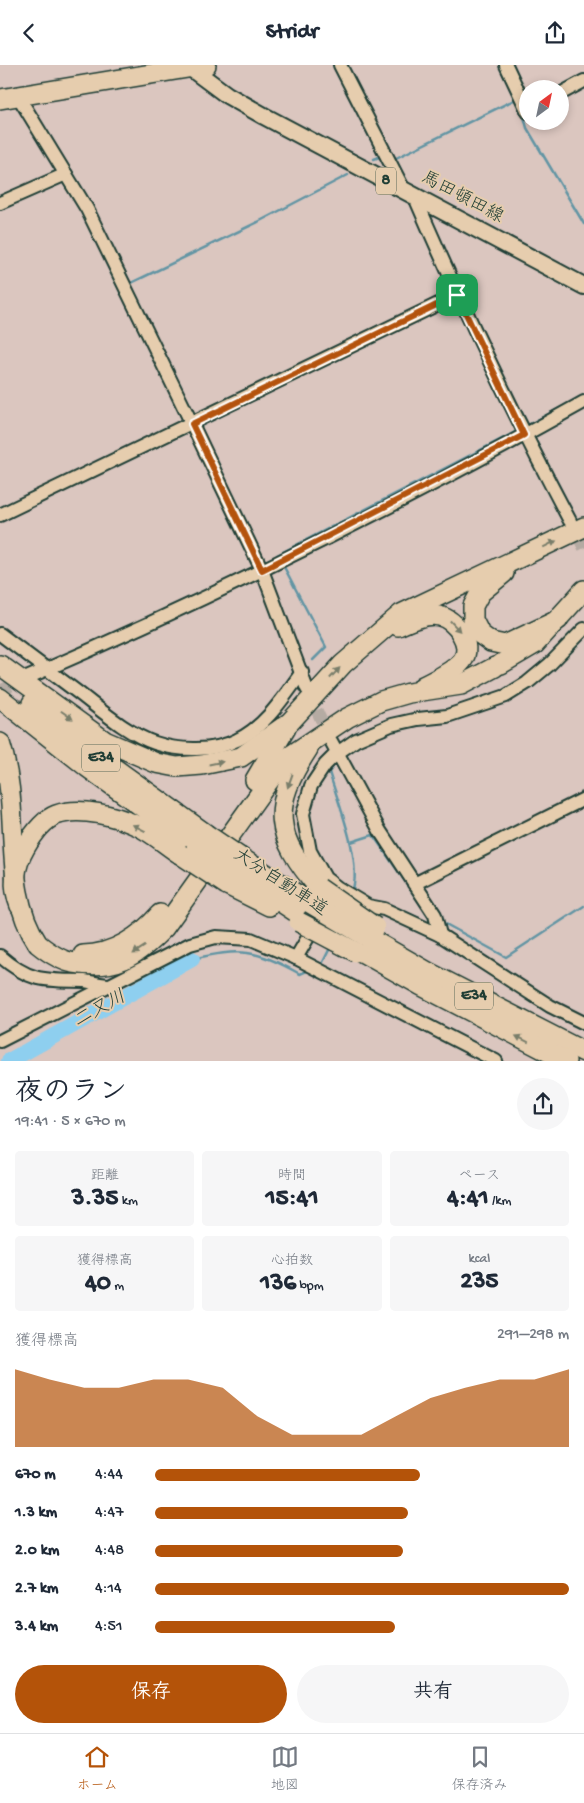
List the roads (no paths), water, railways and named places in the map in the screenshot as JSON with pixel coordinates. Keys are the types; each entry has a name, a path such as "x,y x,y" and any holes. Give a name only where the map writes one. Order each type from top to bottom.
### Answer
{"highway":[{"path":"9,97 196,66"},
{"path":"194,845 106,816 88,812 56,815 31,837 23,850 16,867 15,893 26,922 41,937 57,948 81,955 94,955 106,953 126,943 151,924 188,879 260,773 290,722 343,664 401,614 520,559 577,524"},
{"path":"520,559 480,593 476,599 473,605 473,620 480,634 491,642 505,645 558,620"},
{"path":"584,590 535,644 461,685 409,693 381,701 347,718 294,770 284,797 280,821 284,834 304,871 308,907 365,944 435,964 584,1047"},
{"path":"379,634 410,621 438,615 452,621 462,633 465,647 463,659 451,671 409,693"},
{"path":"0,665 105,741 156,763 177,767 202,765 241,757 290,722"},
{"name":"大分自動車道","path":"0,677 96,755 194,845"},
{"name":"大分自動車道","path":"0,698 87,767 233,871 308,907 365,944 566,1061"},
{"path":"0,743 6,761 8,799 1,878 4,892 13,914 25,933 48,952 69,963 99,966 111,965 136,953 164,928 284,760 323,740"},
{"name":"大分自動車道","path":"365,944 445,981 584,1052"}],"main road":[{"name":"馬田頓田線","path":"196,66 227,95 584,286"}],"street":[{"path":"340,65 409,193 524,435 577,524"},
{"path":"506,65 519,93"},
{"path":"569,89 584,81"},
{"path":"9,97 66,175 87,209 262,570 307,689"},
{"path":"0,203 66,175"},
{"path":"0,515 457,295"},
{"path":"29,677 262,570 524,435 584,402"},
{"path":"584,629 550,664 528,683 506,696 447,716 418,719 391,725 356,740 336,754 325,765 311,786 303,814 310,851 325,878 338,888 368,907 384,909 438,925 550,1006 584,1023"},
{"path":"0,634 45,670 119,722 154,743 174,748 218,747 237,740 259,725 302,672"},
{"path":"323,740 336,754 380,831 438,925"},
{"path":"414,884 584,799"},
{"path":"296,957 338,888"},
{"path":"0,1041 190,944 216,937 252,939 296,957 496,1061"},
{"path":"0,956 19,971 33,977 54,982 86,981 99,985 111,985"}],"waterway":[{"path":"392,160 518,98"},
{"path":"528,130 584,224"},
{"path":"374,159 382,156"},
{"path":"129,284 258,222 348,175"},
{"path":"526,426 584,395"},
{"path":"277,555 519,430"},
{"path":"282,563 326,647 313,660"},
{"path":"335,764 329,772 352,849 355,880 352,892"},
{"path":"351,842 373,835 427,913"},
{"path":"442,922 506,957 584,906"},
{"path":"321,966 331,946"},
{"path":"192,959 223,953 248,953 259,955 300,974 309,970"},
{"name":"二又川","path":"9,1061 192,959"}],"tunnel":[{"path":"572,525 584,548"},
{"path":"0,691 27,678"},
{"path":"309,694 329,737"}]}
